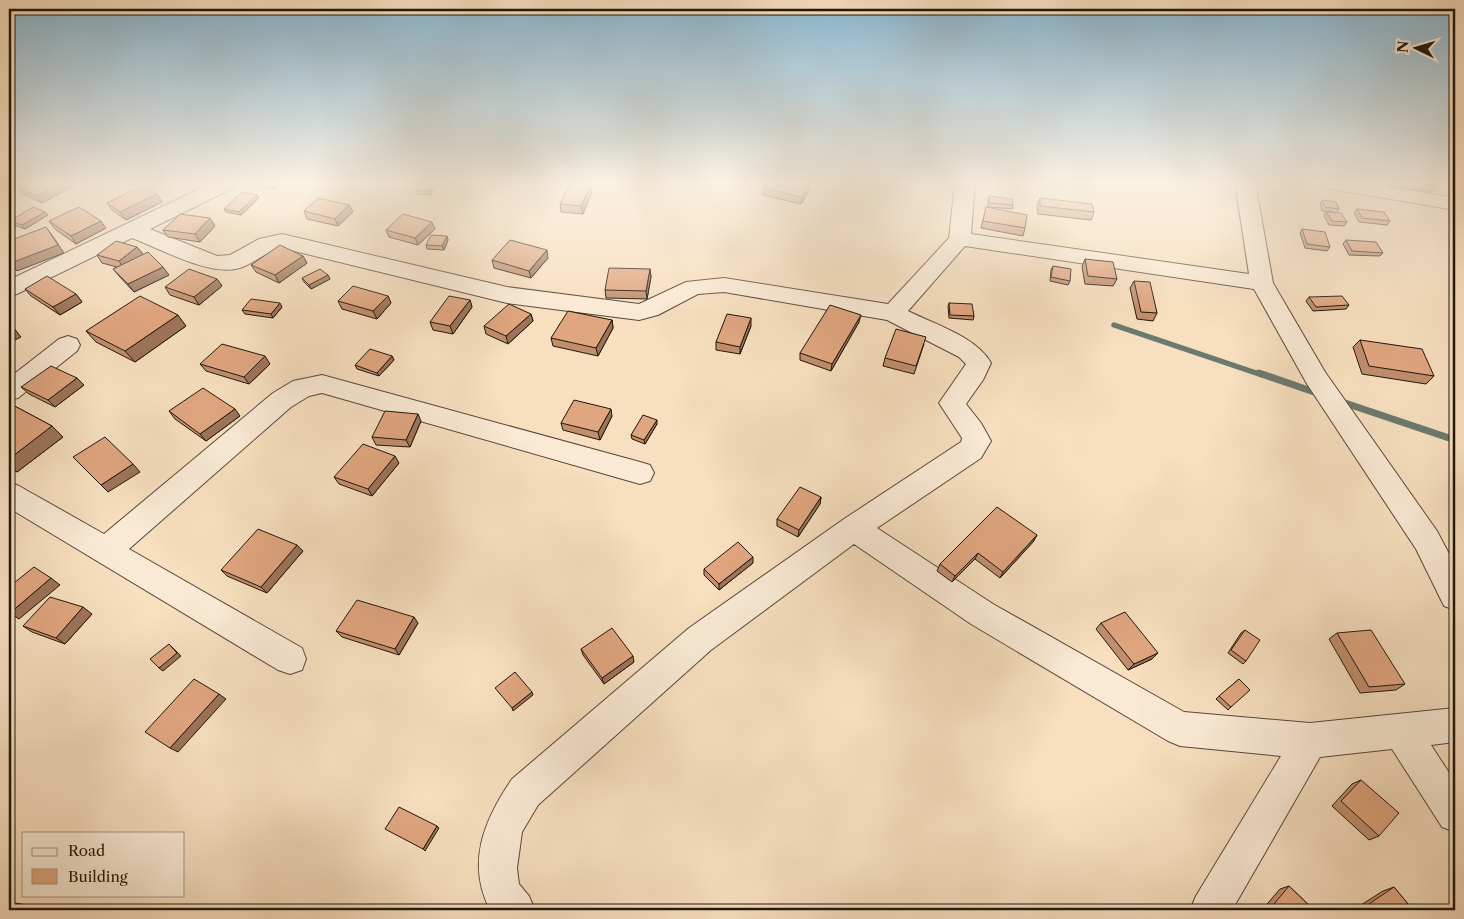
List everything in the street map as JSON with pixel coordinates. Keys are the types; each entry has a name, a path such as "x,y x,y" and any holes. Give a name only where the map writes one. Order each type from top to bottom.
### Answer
{"street":[{"path":"9,289 142,225"},
{"path":"892,312 960,239 961,225"},
{"path":"1252,225 1262,283 1316,378 1427,540 1455,596"},
{"path":"132,230 215,263 236,262 267,244 282,240 507,295 639,312 650,310 694,287 724,285 892,312 968,351 979,363 974,374 952,403 956,411 972,429 977,441 971,450 854,528 700,638 525,792 507,822 498,855 497,880 510,906 515,910"},
{"path":"960,239 1262,283"},
{"path":"9,391 68,345"},
{"path":"106,551 282,400 302,388 322,384 640,473"},
{"path":"9,494 290,659"},
{"path":"854,528 982,614 1180,729 1310,741 1455,725"},
{"path":"1401,731 1455,814"},
{"path":"1210,910 1310,741"}],"building":[{"path":"55,225 93,225 71,236"},
{"path":"168,225 204,225 195,234 163,230"},
{"path":"391,225 429,225 415,238 386,230"},
{"path":"1006,225 1025,225 1025,228"},
{"path":"46,227 58,245 11,263 9,260 9,241"},
{"path":"1302,229 1325,232 1330,247 1307,244"},
{"path":"431,235 447,236 442,246 426,245"},
{"path":"510,240 547,250 529,271 492,260"},
{"path":"1346,240 1376,242 1383,253 1352,251"},
{"path":"116,241 137,247 119,261 97,255"},
{"path":"280,245 303,256 275,275 251,265"},
{"path":"148,252 163,267 128,284 113,269"},
{"path":"1085,259 1113,262 1117,279 1088,276"},
{"path":"1053,266 1071,269 1070,281 1051,277"},
{"path":"609,268 650,269 646,291 605,290"},
{"path":"189,269 217,279 194,297 165,287"},
{"path":"320,269 328,275 309,285 302,278"},
{"path":"47,276 76,294 53,307 25,289"},
{"path":"1134,281 1150,282 1157,313 1141,312"},
{"path":"353,286 388,296 373,311 338,301"},
{"path":"140,296 178,315 125,351 86,331"},
{"path":"449,296 470,300 450,326 430,322"},
{"path":"1342,296 1349,305 1316,307 1309,297"},
{"path":"251,299 280,303 271,314 242,310"},
{"path":"949,303 972,304 974,316 950,315"},
{"path":"509,304 531,314 506,336 484,326"},
{"path":"830,305 861,315 832,364 800,353"},
{"path":"568,311 612,320 596,348 551,338"},
{"path":"727,314 751,318 740,347 716,342"},
{"path":"9,323 14,329 9,332"},
{"path":"896,329 926,337 916,366 885,358"},
{"path":"1360,340 1422,349 1434,376 1369,366"},
{"path":"222,344 265,356 244,377 200,364"},
{"path":"370,349 392,356 377,373 355,365"},
{"path":"51,366 77,378 48,400 21,387"},
{"path":"203,388 235,409 200,434 169,411"},
{"path":"574,400 611,409 598,432 561,423"},
{"path":"9,403 52,426 9,459"},
{"path":"385,411 418,414 406,440 372,437"},
{"path":"643,415 657,420 644,440 631,435"},
{"path":"105,437 133,464 101,485 73,457"},
{"path":"363,444 395,456 368,489 334,477"},
{"path":"800,487 821,497 799,530 777,519"},
{"path":"997,507 1037,535 1003,572 978,553 955,576 940,564"},
{"path":"258,529 297,545 261,587 221,570"},
{"path":"738,542 753,557 719,584 704,569"},
{"path":"34,567 51,578 10,613 9,587"},
{"path":"50,597 83,607 56,638 23,626"},
{"path":"357,600 414,617 395,649 336,631"},
{"path":"1125,612 1158,653 1134,664 1101,623"},
{"path":"612,628 633,656 602,678 581,649"},
{"path":"1245,630 1260,640 1246,661 1231,650"},
{"path":"1371,630 1405,684 1369,687 1337,633"},
{"path":"169,644 177,653 159,668 150,659"},
{"path":"515,672 532,692 512,708 495,688"},
{"path":"194,679 219,694 170,748 145,732"},
{"path":"1239,679 1250,690 1231,707 1219,696"},
{"path":"1361,780 1399,813 1379,836 1341,801"},
{"path":"399,807 437,826 423,849 385,829"},
{"path":"1289,886 1314,910 1269,910"},
{"path":"1394,887 1413,910 1364,910 1363,908"},
{"path":"9,902 33,906 30,910 9,910"}],"waterway":[{"path":"1114,325 1262,375"},
{"path":"1259,373 1320,394"},
{"path":"1339,401 1455,440"}]}
